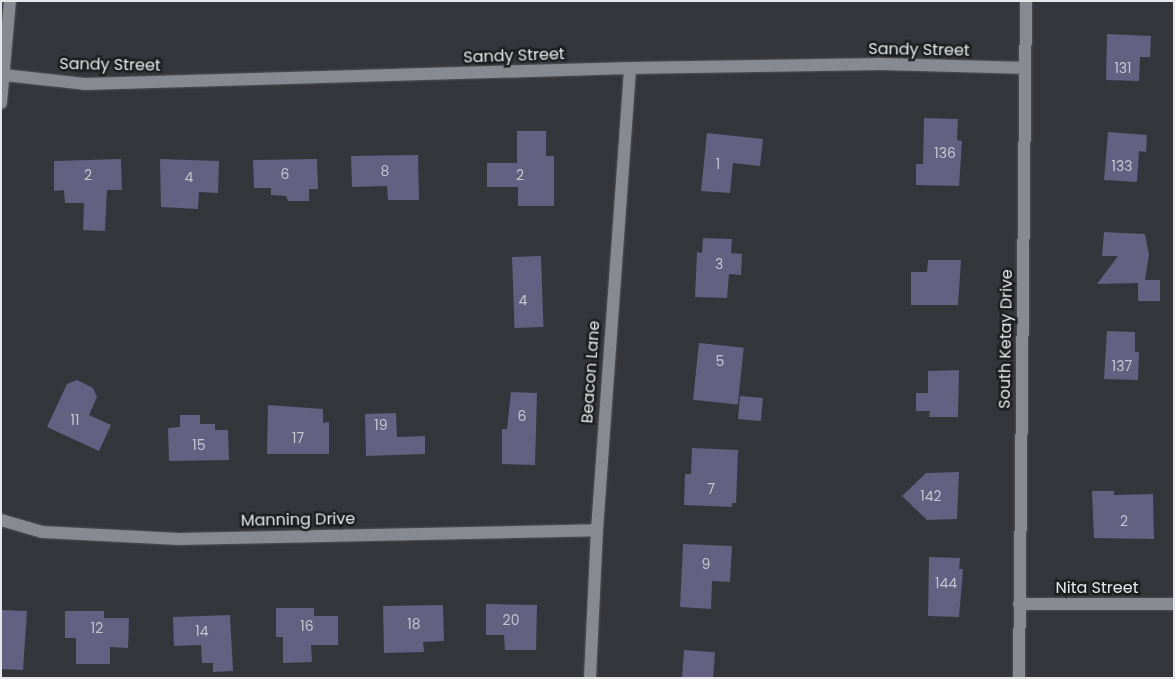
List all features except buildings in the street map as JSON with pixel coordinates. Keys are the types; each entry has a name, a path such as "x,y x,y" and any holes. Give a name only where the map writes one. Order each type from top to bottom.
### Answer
{"street":[{"path":"1,103 10,1"},
{"name":"South Ketay Drive","path":"1019,678 1026,1"},
{"name":"Sandy Street","path":"4,75 86,84 630,68 882,64 1025,68"},
{"name":"Beacon Lane","path":"590,678 597,530 630,68"},
{"name":"Manning Drive","path":"1,520 42,532 179,539 597,530"},
{"name":"Nita Street","path":"1019,604 1174,604"}]}
